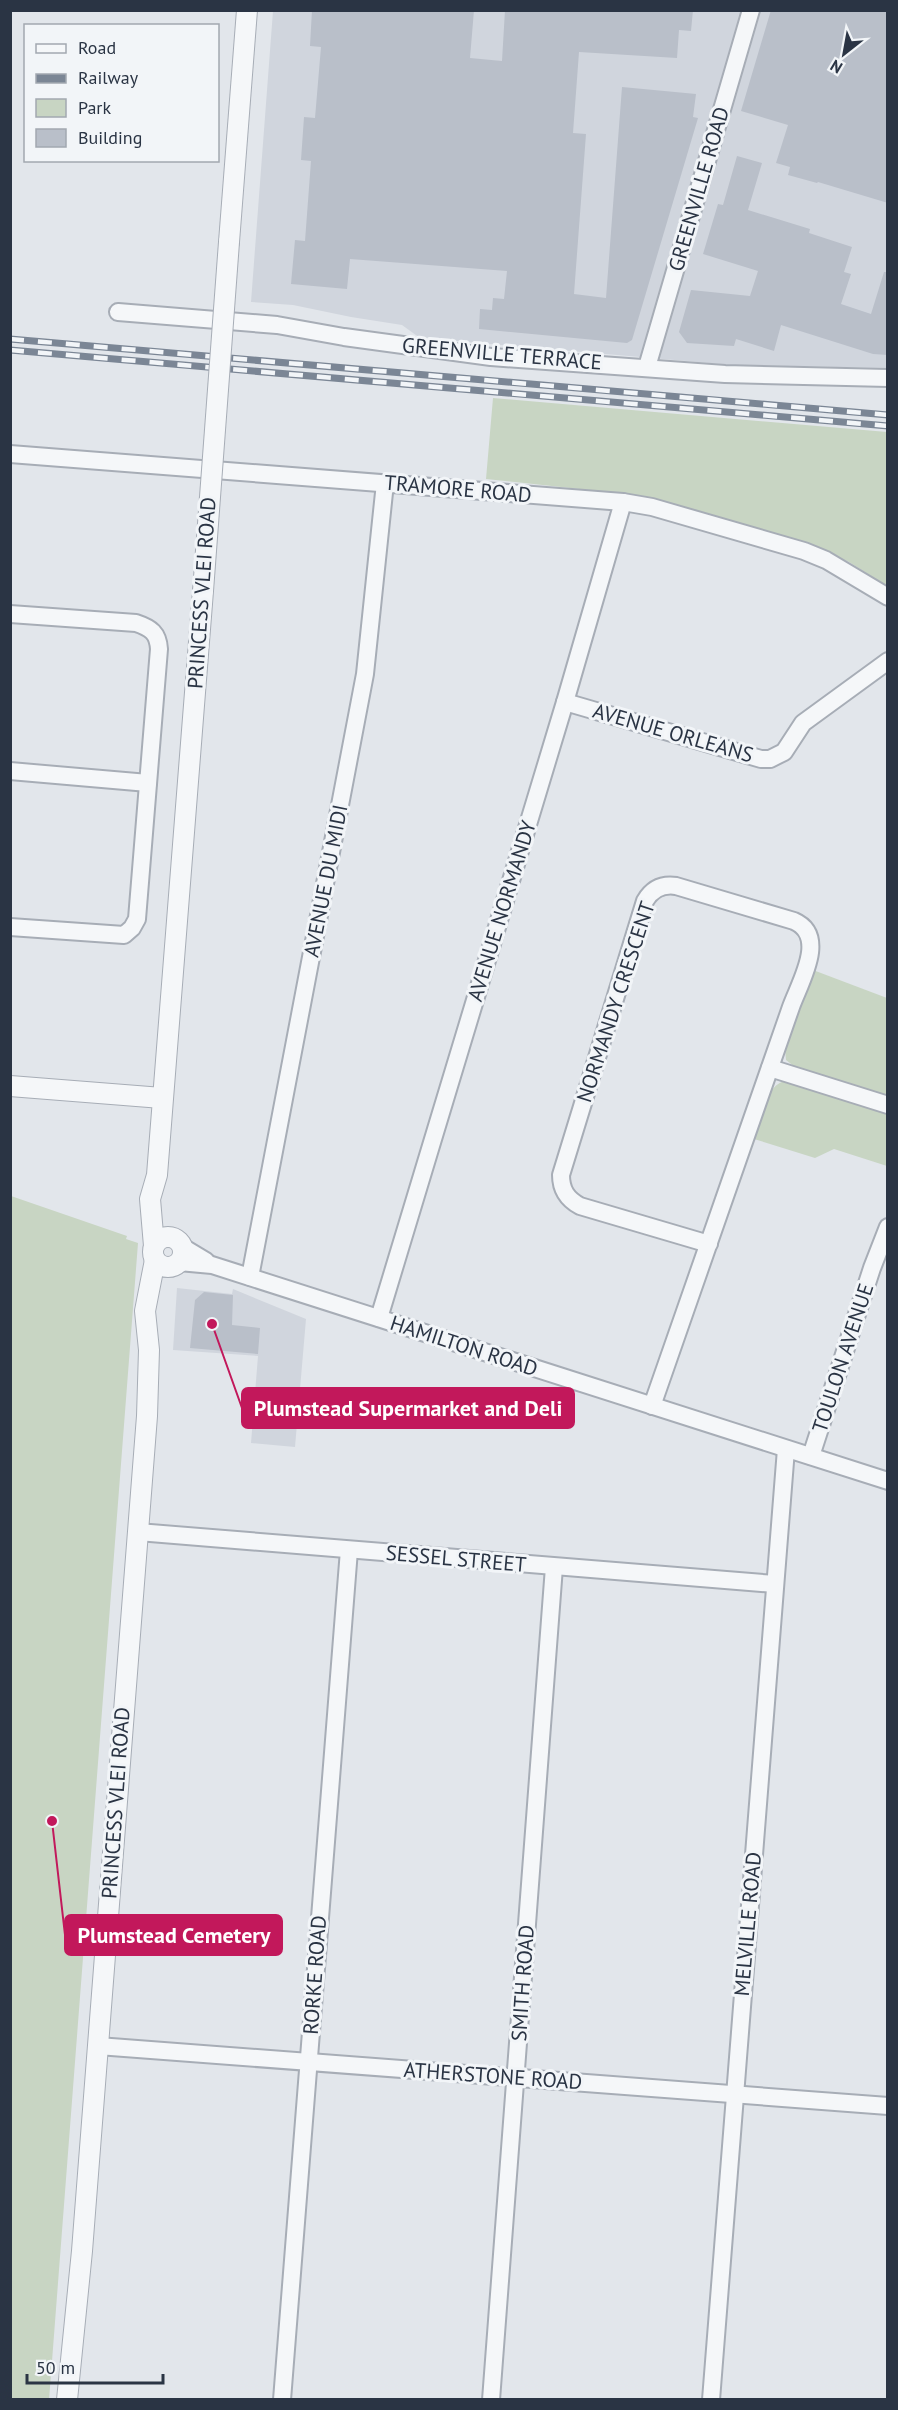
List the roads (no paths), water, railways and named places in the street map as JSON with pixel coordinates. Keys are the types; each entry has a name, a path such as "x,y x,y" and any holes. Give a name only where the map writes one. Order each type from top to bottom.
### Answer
{"street":[{"name":"PRINCESS VLEI ROAD","path":"67,2400 82,2251 147,1416 149,1350 145,1311 169,1253 157,1175 247,10"},
{"name":"GREENVILLE ROAD","path":"647,367 751,10"},
{"name":"GREENVILLE TERRACE","path":"118,312 277,325 344,337 491,357 725,374 888,378"},
{"name":"TRAMORE ROAD","path":"10,454 623,502 652,507 804,551 826,560 888,597"},
{"name":"AVENUE DU MIDI","path":"250,1277 365,674 385,483"},
{"name":"AVENUE NORMANDY","path":"379,1318 566,702 623,502"},
{"path":"10,614 136,623 154,632 159,650 139,909 132,928 124,935 115,935 10,927"},
{"name":"AVENUE ORLEANS","path":"566,702 761,759 770,759 784,752 803,723 888,661"},
{"path":"10,771 148,783"},
{"name":"NORMANDY CRESCENT","path":"652,1406 709,1244 810,954 811,940 809,933 794,921 670,885 657,888 645,901 561,1175 561,1182 566,1195 580,1206 709,1244"},
{"path":"770,1068 888,1105"},
{"path":"10,1086 162,1098"},
{"name":"TOULON AVENUE","path":"811,1456 872,1268 888,1227"},
{"name":"HAMILTON ROAD","path":"169,1253 888,1481"},
{"name":"MELVILLE ROAD","path":"711,2400 786,1449"},
{"name":"SESSEL STREET","path":"138,1532 775,1584"},
{"name":"RORKE ROAD","path":"282,2400 349,1550"},
{"name":"SMITH ROAD","path":"491,2400 554,1567"},
{"name":"ATHERSTONE ROAD","path":"98,2046 888,2106"}],"railway":[{"path":"10,339 888,415"},
{"path":"10,350 888,426"}],"place":[{"name":"Plumstead Supermarket and Deli","path":"212,1324"},
{"name":"Plumstead Cemetery","path":"52,1821"}]}
